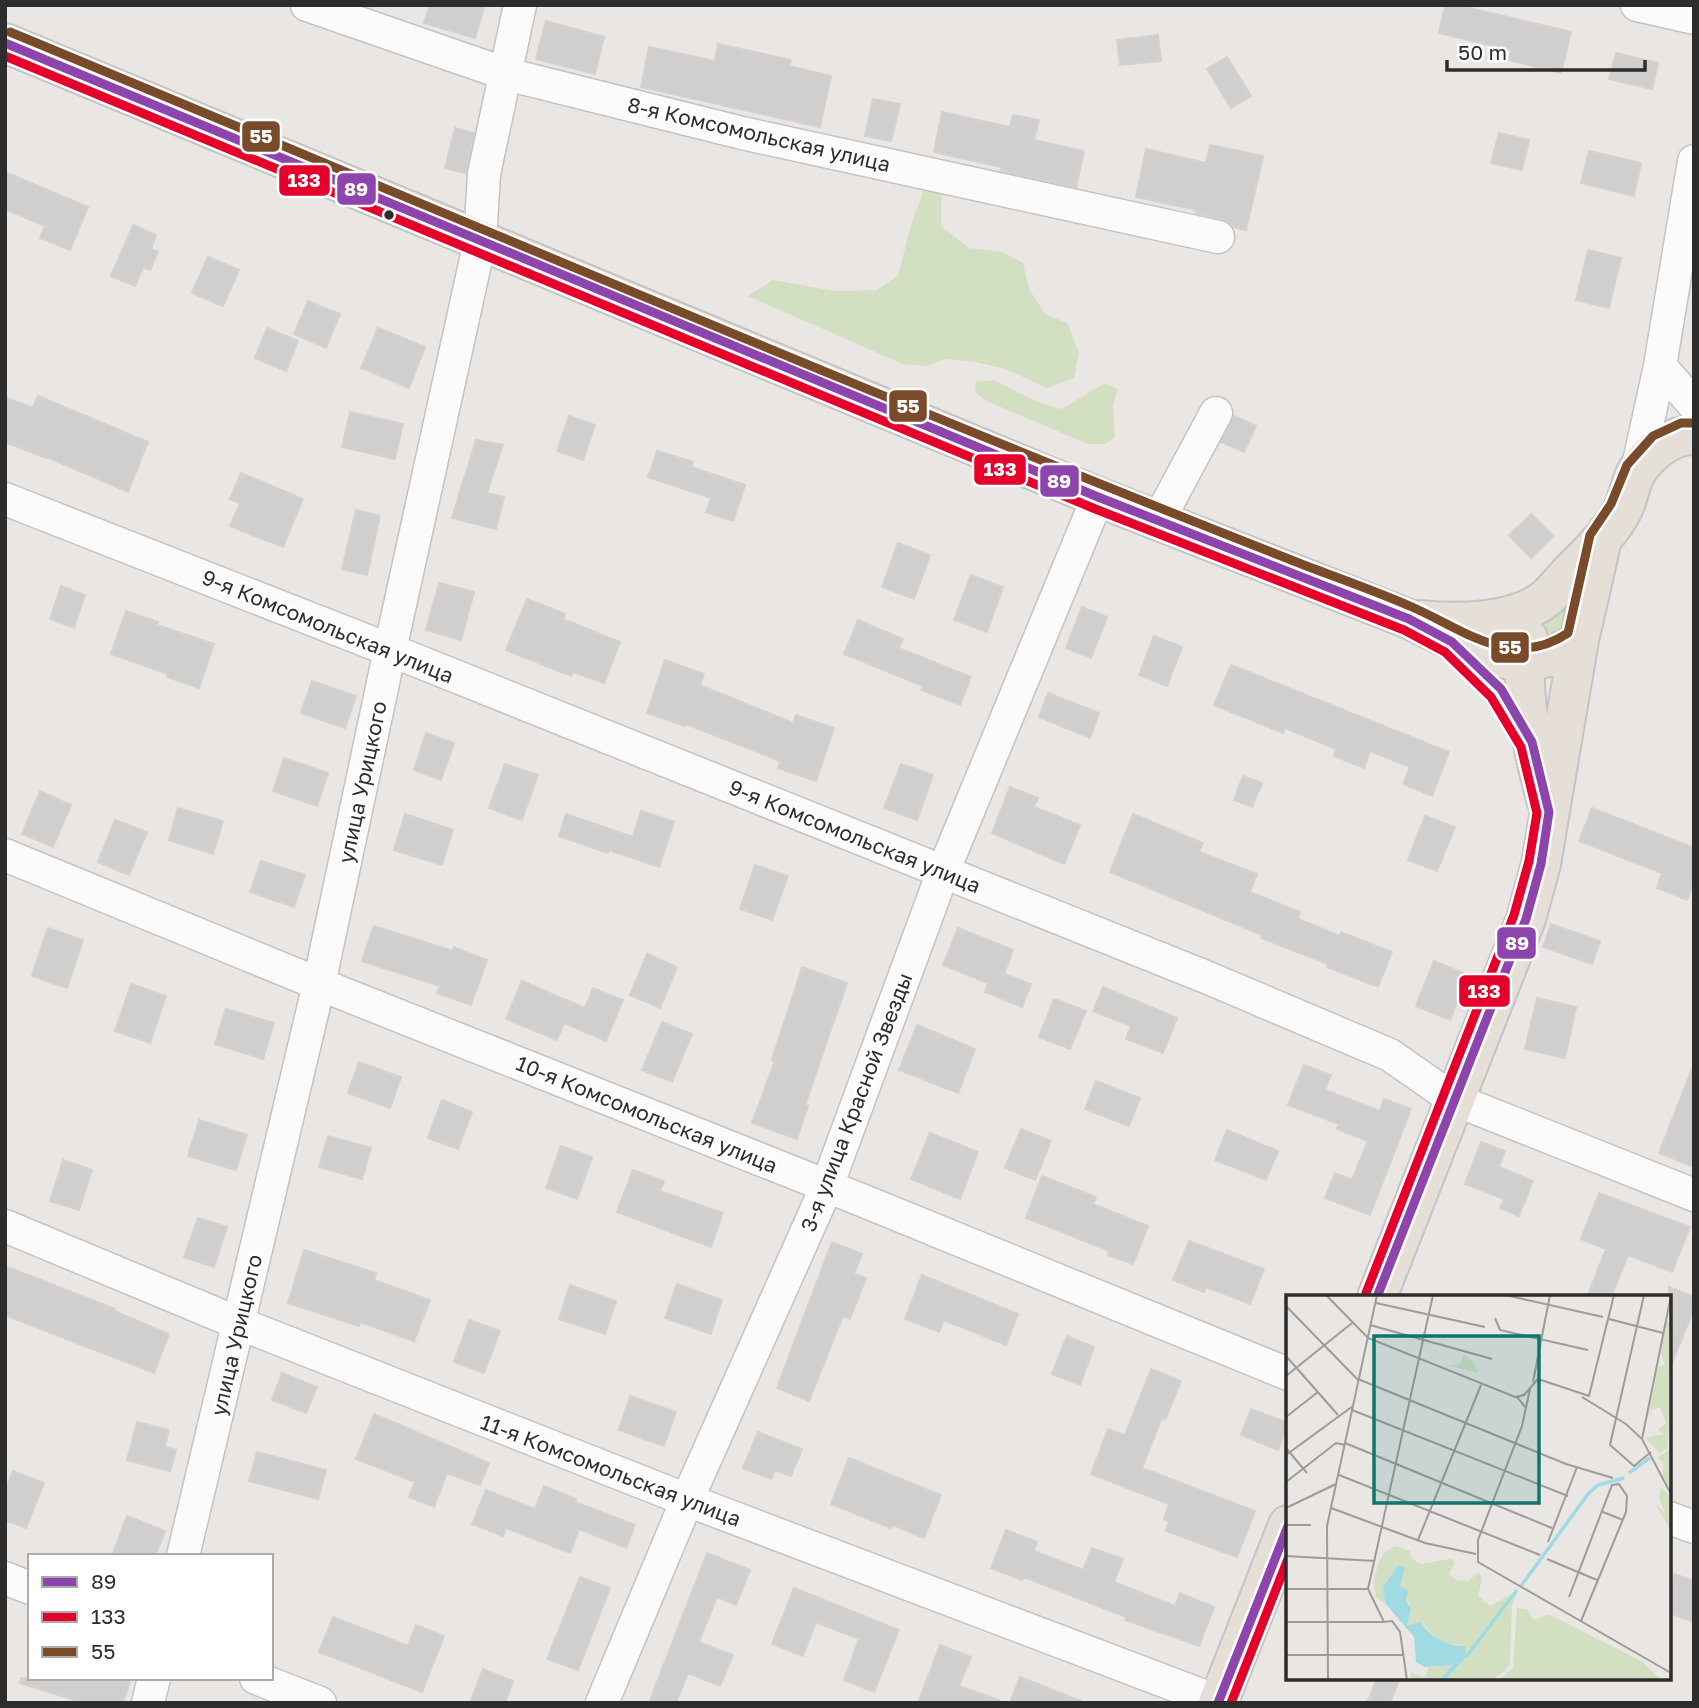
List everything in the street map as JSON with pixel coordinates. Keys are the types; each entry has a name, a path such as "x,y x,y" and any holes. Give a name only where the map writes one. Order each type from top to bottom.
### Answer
{"main road":[{"path":"5,43 1098,497 1409,619 1481,655 1524,662 1555,656 1579,640"},
{"path":"1546,744 1612,525 1637,471 1659,447 1685,435 1694,435"},
{"path":"1378,1295 1526,919 1541,864 1549,812 1546,744 1524,662 1530,628 1544,600 1612,525 1666,466 1694,448"},
{"path":"1409,619 1453,623 1484,620 1515,613 1544,600"},
{"path":"1409,619 1479,636 1524,662"},
{"path":"1452,642 1501,689 1546,744"},
{"path":"1219,1702 1286,1530"}],"street":[{"name":"8-я Комсомольская улица","path":"307,5 506,74 742,133 1218,237"},
{"name":"улица Урицкого","path":"184,1554 319,984 480,241 484,174 520,5"},
{"path":"1637,5 1694,18"},
{"path":"1637,471 1660,366 1694,161"},
{"path":"1660,366 1694,405"},
{"path":"1158,521 1216,413"},
{"name":"3-я улица Красной Звезды","path":"602,1703 687,1500 827,1186 943,872 1098,497"},
{"name":"9-я Комсомольская улица","path":"5,499 1206,977 1391,1055 1453,1099 1694,1195"},
{"name":"10-я Комсомольская улица","path":"5,855 1286,1373"},
{"name":"11-я Комсомольская улица","path":"5,1226 238,1323 687,1500 1219,1702"},
{"path":"1671,1519 1694,1527"},
{"path":"5,1578 28,1587"},
{"path":"149,1703 154,1680"},
{"path":"261,1680 320,1703"}],"green space":[{"path":"924,190 941,194 941,226 969,248 1002,252 1023,263 1029,289 1045,314 1067,323 1079,353 1074,378 1047,388 1006,369 975,362 944,359 928,366 903,364 748,296 773,280 835,291 877,290 898,276 912,221"},
{"path":"993,380 1040,403 1062,409 1105,383 1117,389 1113,407 1115,437 1105,444 1088,444 989,402 975,392 976,382"},
{"path":"1586,566 1567,625 1555,634 1549,633 1545,629 1546,616"}],"building":[{"path":"430,5 485,5 475,38 424,23"},
{"path":"1445,5 1457,5 1571,32 1561,73 1509,60 1511,50 1439,33"},
{"path":"546,21 604,37 595,74 536,59"},
{"path":"1158,35 1161,61 1120,65 1117,40"},
{"path":"718,44 791,60 789,66 831,76 820,127 641,87 649,47 715,61"},
{"path":"1616,53 1658,63 1652,89 1609,79"},
{"path":"1227,57 1251,96 1231,108 1207,69"},
{"path":"873,99 900,104 891,141 865,136"},
{"path":"942,112 1010,127 1013,115 1039,120 1034,140 1084,151 1076,187 1001,171 1001,167 934,152"},
{"path":"455,128 474,133 466,173 445,168"},
{"path":"1499,133 1529,140 1522,170 1491,163"},
{"path":"1210,145 1263,156 1246,230 1233,227 1222,219 1195,213 1196,210 1136,197 1146,149 1206,163"},
{"path":"1589,151 1641,163 1634,196 1581,183"},
{"path":"5,172 88,207 70,250 40,238 45,226 5,209"},
{"path":"133,225 156,235 151,249 158,252 150,270 143,267 135,286 111,276"},
{"path":"1588,250 1621,258 1609,308 1576,300"},
{"path":"208,257 239,270 223,306 192,293"},
{"path":"308,301 340,314 326,348 294,334"},
{"path":"267,328 298,341 286,371 255,358"},
{"path":"378,328 425,347 409,388 361,368"},
{"path":"38,396 148,442 128,492 5,442 5,397 33,408"},
{"path":"350,412 403,424 395,459 342,447"},
{"path":"569,416 595,425 583,460 557,451"},
{"path":"1234,416 1256,426 1244,452 1221,442"},
{"path":"476,440 503,445 487,493 504,497 496,529 452,518"},
{"path":"657,451 693,462 691,467 745,485 733,521 706,512 711,498 648,477"},
{"path":"241,473 303,499 283,547 230,526 240,503 230,499"},
{"path":"356,510 380,516 367,575 342,569"},
{"path":"1531,514 1553,536 1531,558 1509,535"},
{"path":"898,543 930,555 914,599 882,587"},
{"path":"971,575 1003,587 987,632 954,620"},
{"path":"439,583 474,592 461,640 426,630"},
{"path":"61,586 85,595 74,628 50,619"},
{"path":"527,599 565,614 563,619 620,642 604,683 573,672 571,676 506,650"},
{"path":"1082,607 1107,617 1091,658 1066,648"},
{"path":"126,611 158,622 157,625 214,644 199,688 111,654"},
{"path":"858,620 903,639 899,648 971,677 960,705 921,690 923,686 844,654"},
{"path":"1154,636 1182,647 1167,686 1139,675"},
{"path":"665,660 704,674 700,685 793,723 796,715 834,728 816,781 778,768 780,761 686,724 685,726 647,713"},
{"path":"1231,665 1449,752 1432,796 1403,784 1410,767 1370,751 1364,768 1334,756 1336,749 1285,728 1283,733 1214,705"},
{"path":"312,681 356,696 345,728 301,713"},
{"path":"1048,693 1099,713 1090,738 1039,717"},
{"path":"426,733 454,743 441,780 414,770"},
{"path":"284,758 328,773 317,806 273,791"},
{"path":"505,764 538,775 522,820 489,808"},
{"path":"901,764 933,775 917,820 884,808"},
{"path":"1243,776 1262,783 1252,807 1234,800"},
{"path":"1010,787 1038,798 1034,807 1080,825 1064,864 992,833"},
{"path":"40,791 71,805 53,847 22,834"},
{"path":"178,808 223,821 213,854 169,840"},
{"path":"1592,808 1694,848 1694,883 1687,900 1657,888 1662,873 1579,841"},
{"path":"641,811 674,822 659,867 559,836 566,814 633,837"},
{"path":"405,814 453,830 442,865 394,850"},
{"path":"1133,814 1203,843 1199,852 1257,874 1250,892 1300,912 1298,919 1340,936 1341,932 1392,952 1378,987 1110,872"},
{"path":"1425,816 1455,827 1437,871 1408,860"},
{"path":"115,820 147,832 129,875 98,862"},
{"path":"261,861 305,875 294,907 250,892"},
{"path":"755,865 788,876 772,920 740,909"},
{"path":"1551,924 1600,941 1592,964 1543,947"},
{"path":"374,926 453,951 454,947 487,960 471,1005 437,993 440,986 362,961"},
{"path":"48,928 83,940 67,988 32,976"},
{"path":"958,928 1013,950 1004,974 1031,984 1022,1007 985,992 988,983 943,965"},
{"path":"647,954 677,967 660,1008 630,995"},
{"path":"1434,961 1468,975 1450,1020 1416,1006"},
{"path":"802,967 847,983 805,1105 808,1106 797,1139 752,1123 775,1061 772,1060"},
{"path":"522,981 585,1008 593,988 623,1000 606,1041 564,1023 557,1040 506,1019"},
{"path":"131,984 166,996 150,1043 115,1031"},
{"path":"1103,987 1177,1018 1163,1053 1126,1039 1131,1026 1093,1011"},
{"path":"1537,998 1576,1007 1565,1058 1525,1049"},
{"path":"1054,999 1086,1011 1070,1049 1039,1037"},
{"path":"226,1009 274,1023 263,1059 215,1044"},
{"path":"662,1022 692,1034 672,1082 642,1070"},
{"path":"917,1025 975,1049 958,1093 899,1070"},
{"path":"359,1062 401,1077 390,1108 348,1093"},
{"path":"1304,1065 1331,1075 1325,1090 1380,1111 1384,1099 1411,1109 1370,1215 1325,1198 1335,1173 1352,1180 1368,1141 1337,1129 1339,1124 1288,1105"},
{"path":"1694,1069 1694,1167 1659,1153"},
{"path":"1096,1081 1140,1098 1129,1126 1085,1109"},
{"path":"442,1100 472,1112 458,1149 428,1138"},
{"path":"199,1120 247,1135 236,1170 188,1156"},
{"path":"1021,1129 1051,1141 1035,1180 1005,1168"},
{"path":"1227,1130 1278,1151 1266,1180 1215,1160"},
{"path":"930,1133 978,1152 960,1199 911,1179"},
{"path":"328,1136 371,1148 362,1179 319,1167"},
{"path":"1481,1142 1505,1151 1499,1167 1533,1181 1519,1216 1500,1208 1504,1199 1465,1184"},
{"path":"561,1146 592,1157 577,1199 546,1188"},
{"path":"63,1160 92,1170 79,1210 50,1201"},
{"path":"633,1170 664,1181 660,1191 723,1213 711,1247 617,1212"},
{"path":"1042,1176 1096,1197 1093,1204 1148,1226 1133,1264 1108,1255 1110,1251 1026,1218"},
{"path":"1599,1193 1690,1227 1672,1272 1628,1255 1612,1295 1588,1295 1606,1249 1581,1239"},
{"path":"198,1218 227,1227 214,1267 184,1257"},
{"path":"1189,1241 1264,1269 1250,1304 1206,1287 1204,1292 1173,1280"},
{"path":"832,1242 862,1254 854,1274 866,1278 850,1319 843,1316 809,1401 777,1388"},
{"path":"304,1250 376,1273 374,1280 430,1300 414,1341 360,1322 359,1326 288,1303"},
{"path":"5,1266 115,1309 114,1311 169,1334 154,1373 5,1315"},
{"path":"922,1275 1018,1314 1006,1345 944,1320 939,1332 905,1319"},
{"path":"677,1284 722,1300 711,1334 665,1318"},
{"path":"570,1285 616,1301 605,1334 559,1319"},
{"path":"1669,1287 1694,1297 1694,1309 1671,1366 1671,1295"},
{"path":"469,1320 500,1331 484,1373 454,1362"},
{"path":"1067,1336 1094,1347 1080,1385 1052,1374"},
{"path":"1151,1369 1181,1381 1165,1420 1162,1418 1142,1468 1255,1511 1237,1557 1166,1531 1169,1521 1164,1519 1169,1504 1091,1474 1108,1429 1125,1435"},
{"path":"282,1373 317,1387 306,1413 272,1400"},
{"path":"630,1396 676,1412 664,1446 619,1430"},
{"path":"1251,1409 1286,1422 1278,1450 1241,1435"},
{"path":"374,1414 489,1463 480,1485 447,1473 434,1507 409,1497 415,1482 356,1459"},
{"path":"137,1422 169,1430 165,1447 176,1450 170,1471 127,1460"},
{"path":"758,1432 802,1449 791,1476 775,1470 771,1479 743,1468"},
{"path":"257,1452 326,1470 318,1499 249,1481"},
{"path":"849,1458 941,1495 924,1538 831,1504"},
{"path":"13,1471 44,1483 26,1528 5,1520 5,1490"},
{"path":"544,1486 576,1499 575,1502 635,1525 626,1548 579,1529 570,1553 506,1528 503,1536 472,1524 486,1490 535,1509"},
{"path":"127,1516 165,1531 156,1554 113,1554"},
{"path":"1006,1530 1037,1542 1034,1551 1083,1570 1092,1548 1123,1559 1114,1582 1175,1606 1180,1593 1214,1607 1199,1646 1125,1620 1126,1617 1024,1577 1022,1580 991,1568"},
{"path":"707,1553 750,1570 736,1605 717,1597 699,1642 733,1655 720,1686 688,1673 676,1703 649,1703"},
{"path":"1674,1574 1694,1581 1694,1622 1671,1614 1671,1581"},
{"path":"580,1577 610,1588 578,1670 547,1659"},
{"path":"794,1588 899,1630 874,1692 844,1680 859,1639 816,1622 803,1656 772,1644"},
{"path":"333,1617 408,1646 416,1625 444,1636 422,1692 319,1652"},
{"path":"940,1645 971,1657 959,1686 999,1700 998,1703 918,1703"},
{"path":"483,1669 513,1681 505,1703 470,1703"},
{"path":"1020,1677 1081,1701 1081,1703 1010,1703"},
{"path":"21,1678 130,1680 123,1703 83,1703 20,1683"},
{"path":"1376,1680 1399,1680 1390,1703 1367,1703"}],"transit line":[{"name":"55","path":"10,32 820,370 1386,596 1470,635 1508,648 1547,644 1568,633 1590,535 1611,504 1627,465 1653,436 1681,423 1694,423"},
{"name":"89","path":"5,43 1098,497 1409,619 1452,642 1501,689 1532,742 1549,812 1541,864 1526,919 1378,1295"},
{"name":"133","path":"5,56 1093,508 1404,630 1445,652 1491,697 1521,747 1537,813 1529,861 1514,915 1366,1293"},
{"name":"89","path":"1218,1703 1286,1531"},
{"name":"133","path":"1231,1703 1286,1564"}]}
